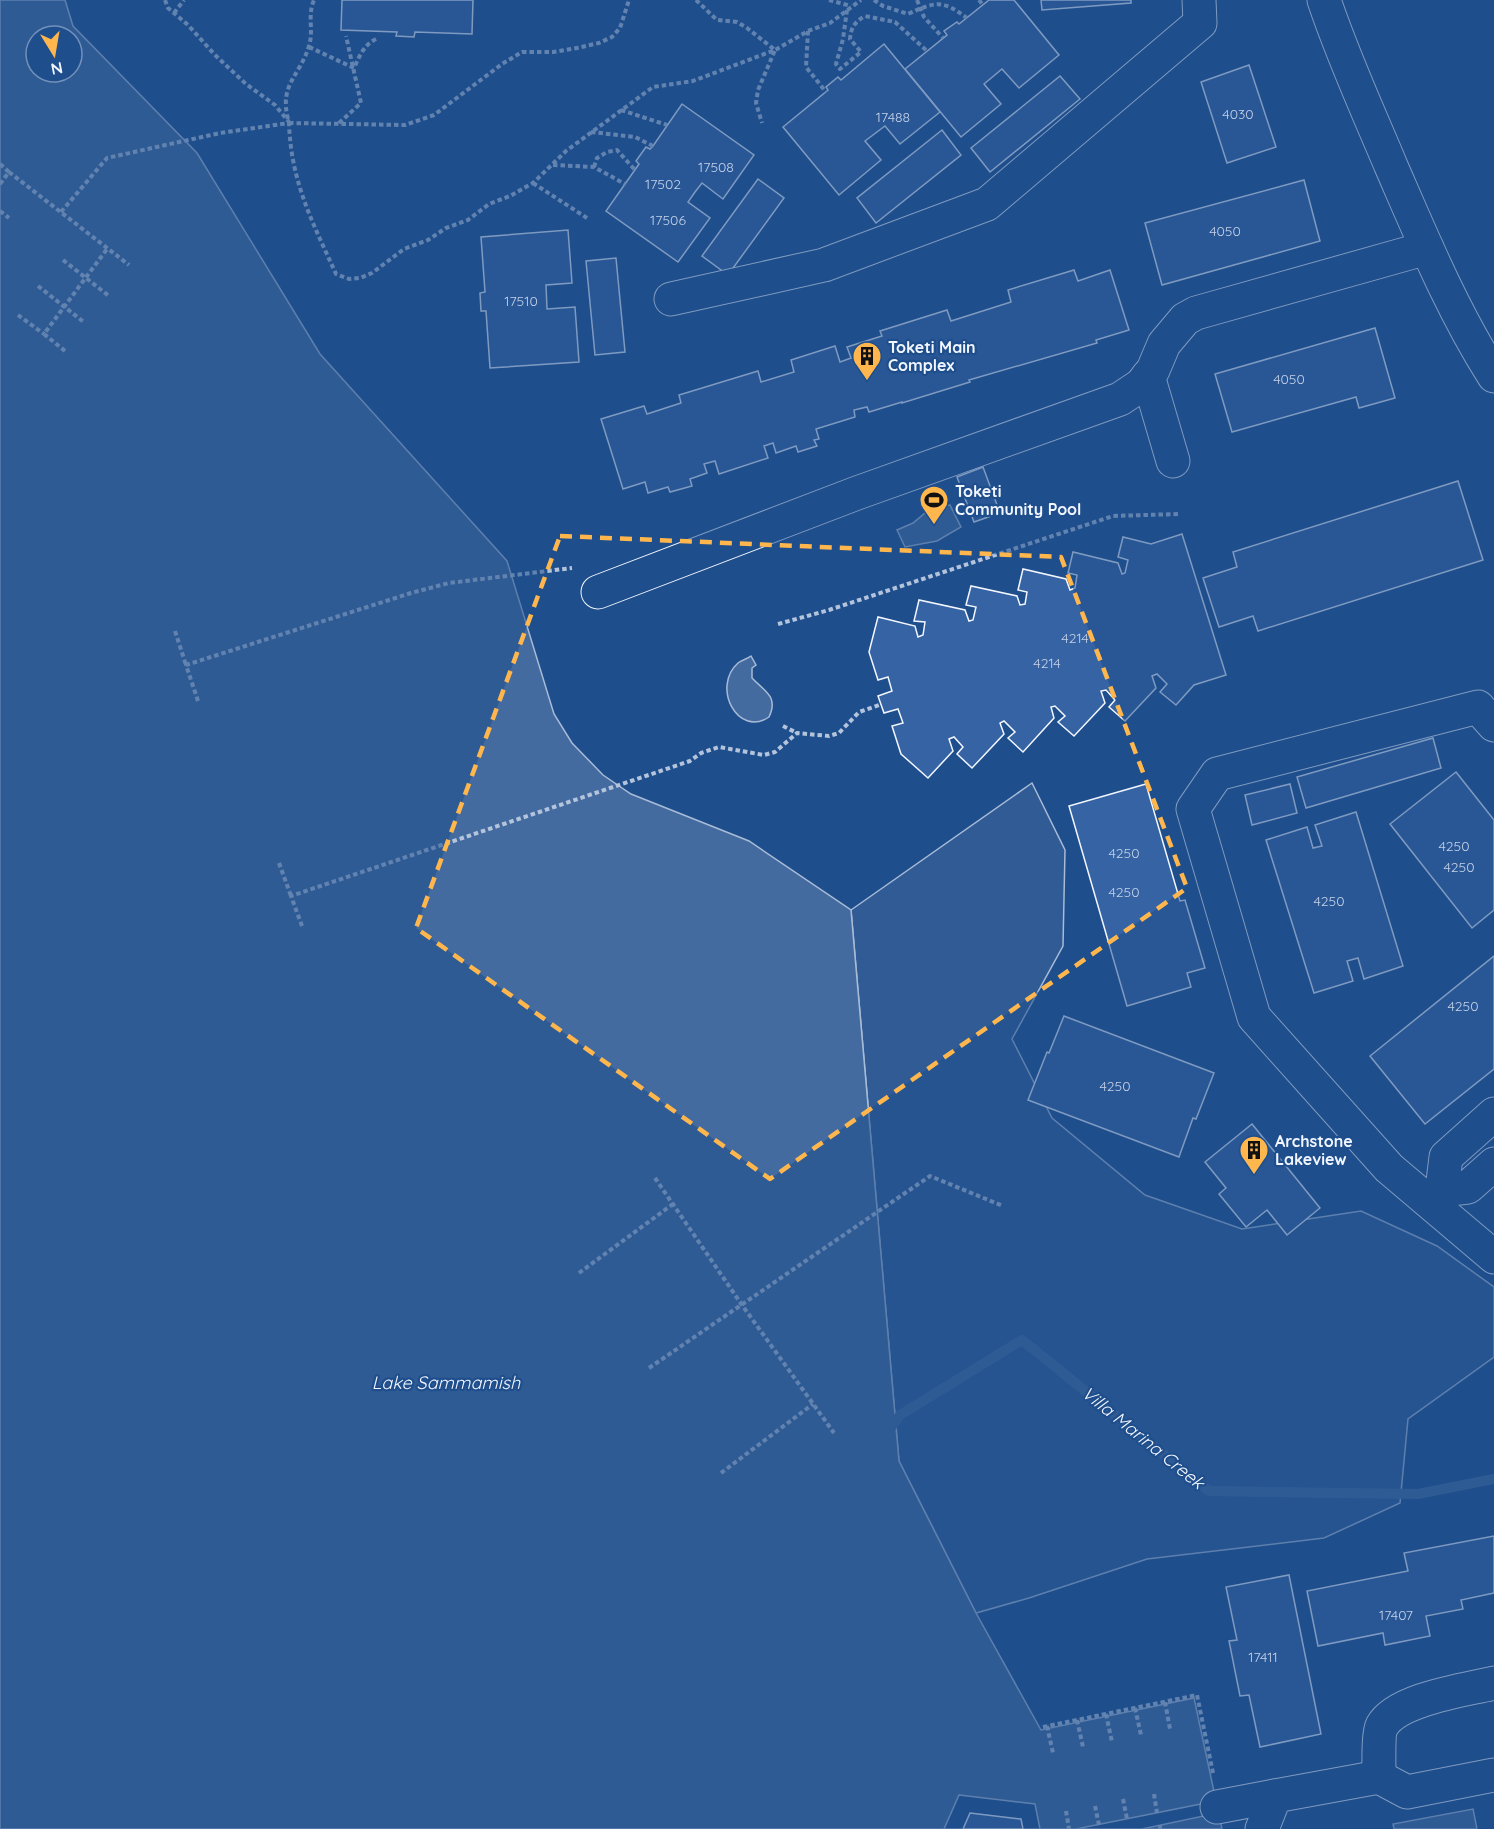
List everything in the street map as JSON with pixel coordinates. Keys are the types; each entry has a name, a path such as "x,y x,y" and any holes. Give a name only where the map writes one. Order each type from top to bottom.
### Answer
{"main road":[{"path":"671,300 824,265 987,204 1200,23 1199,0"},
{"path":"1324,0 1336,37 1426,248 1478,351 1494,376"},
{"path":"598,592 856,493 1120,399 1141,385 1153,370 1164,344 1185,320 1196,314 1426,248"},
{"path":"1148,376 1173,461"},
{"path":"1494,724 1478,707 1217,774 1193,809 1254,1017 1389,1168 1436,1197 1494,1257"},
{"path":"1436,1197 1446,1157 1494,1114"},
{"path":"1436,1197 1468,1187 1494,1164"},
{"path":"1379,1778 1381,1727 1394,1712 1410,1703 1494,1683"},
{"path":"1216,1796 1275,1796 1379,1778 1407,1792 1494,1774"},
{"path":"1262,1829 1275,1796"}],"path":[{"path":"165,0 168,8 188,25 215,55 238,77 275,105 289,123"},
{"path":"174,13 184,0"},
{"path":"314,0 310,11 309,47 286,92 285,105 289,123 290,149 299,190 336,274 349,279 360,278 372,273 404,249 468,220 489,204 510,196 532,183 566,151 653,87 693,81 775,50 808,31 830,23 861,0"},
{"path":"61,212 107,158 220,133 289,123 405,125 434,115 502,64 522,52 553,52 577,48 599,43 612,37 620,28 629,0"},
{"path":"696,0 717,20 737,22 775,50"},
{"path":"829,0 849,8"},
{"path":"874,0 883,6 908,14 928,4 947,2 955,5 967,18"},
{"path":"917,0 919,9 943,38"},
{"path":"979,0 983,5"},
{"path":"849,8 836,64 840,69 861,52 850,39 851,29 865,16 895,22 927,51"},
{"path":"808,31 806,67 826,92"},
{"path":"338,123 361,104 346,36"},
{"path":"354,68 361,52 368,43 376,39"},
{"path":"309,47 354,68"},
{"path":"762,123 756,103 758,90 775,50"},
{"path":"621,110 667,125"},
{"path":"591,132 635,137 653,146"},
{"path":"594,167 597,158 607,152 618,150 635,170"},
{"path":"0,164 129,265"},
{"path":"552,165 594,167 625,184"},
{"path":"0,184 9,172"},
{"path":"532,183 586,218"},
{"path":"0,211 9,218"},
{"path":"44,334 107,249"},
{"path":"63,260 109,296"},
{"path":"38,286 85,323"},
{"path":"18,315 65,351"},
{"path":"778,624 829,610 1113,516 1179,514"},
{"path":"186,665 449,583 590,566 598,592"},
{"path":"175,631 198,701"},
{"path":"783,726 797,733 829,736 839,732 859,712 879,705"},
{"path":"291,896 690,761 701,753 719,747 764,755 775,752 797,733"},
{"path":"279,863 302,926"},
{"path":"649,1368 930,1176 1003,1206"},
{"path":"655,1178 834,1433"},
{"path":"579,1273 673,1204"},
{"path":"721,1473 813,1404"},
{"path":"1053,1753 1045,1726 1197,1695 1216,1796"},
{"path":"1165,1702 1170,1728"},
{"path":"1135,1708 1141,1735"},
{"path":"1106,1714 1112,1742"},
{"path":"1077,1720 1083,1747"},
{"path":"1154,1794 1157,1813"},
{"path":"1123,1799 1127,1819"},
{"path":"1095,1806 1099,1825"},
{"path":"1066,1811 1070,1829"}],"highlighted area":[{"path":"560,536 1061,557 1187,888 770,1179 416,928"}],"shaded area":[{"path":"1032,783 1065,850 1063,946 1012,1039 1052,1118 1145,1195 1242,1229 1361,1211 1437,1246 1494,1287 1494,1357 1408,1419 1400,1503 1324,1538 1147,1559 976,1613 899,1461 851,910"}],"water":[{"name":"Lake Sammamish","path":"0,0 65,0 72,24 24,24 24,84 84,84 84,37 197,153 320,354 507,561 554,714 572,743 603,775 631,794 749,841 851,910 899,1461 976,1613 1041,1730 1194,1698 1222,1829 0,1829"},
{"name":"Toketi Community Pool","path":"950,505 961,527 937,541 905,547 897,530 913,523 932,507"},
{"path":"751,656 756,665 752,668 752,678 769,694 772,704 769,717 758,722 747,721 738,715 728,696 727,685 730,673 738,663"},
{"path":"1473,1809 1477,1829 1394,1829 1393,1824"}],"pier":[{"path":"959,1795 1035,1804 1040,1829 944,1829"},
{"path":"1216,1801 1218,1813 1142,1829 1076,1829"}],"building":[{"path":"342,0 473,0 472,34 415,32 414,37 396,36 397,32 341,30"},
{"path":"989,0 1014,0 1059,55 1019,88 1002,69 984,84 1001,104 961,137 905,69 947,35 944,31 957,22 959,24"},
{"path":"1041,0 1131,0 1131,3 1042,10"},
{"path":"884,44 940,112 900,144 885,126 865,141 881,160 839,195 783,127 828,90 826,87 838,77 841,80"},
{"path":"1249,65 1276,147 1227,163 1201,82"},
{"path":"1060,76 1080,99 990,172 971,148"},
{"path":"682,104 754,155 723,199 702,183 695,192 688,202 710,218 678,262 606,211 639,164 636,161 646,147 650,149 653,146"},
{"path":"942,130 961,155 876,223 857,198"},
{"path":"758,179 784,198 728,275 702,256"},
{"path":"1304,180 1320,241 1162,285 1145,223"},
{"path":"568,230 572,283 546,285 547,309 575,307 579,362 490,368 486,311 481,311 480,293 485,292 481,237"},
{"path":"616,258 625,352 595,355 586,261"},
{"name":"Toketi Main Complex","path":"1074,270 1078,281 1110,270 1129,330 1096,340 1097,343 969,380 970,382 902,403 869,412 867,407 854,410 855,417 816,429 819,439 814,440 817,446 798,452 796,446 776,453 773,443 764,446 768,458 719,474 715,461 704,464 707,473 690,479 692,486 670,492 668,487 648,493 645,482 623,489 601,419 644,406 647,414 681,403 679,395 758,371 761,382 794,372 791,360 835,346 840,362 851,358 847,347 882,336 880,331 947,310 951,321 1011,302 1008,290"},
{"path":"1375,328 1395,398 1359,408 1356,397 1232,432 1215,374"},
{"path":"983,467 1000,513 974,522 957,477"},
{"path":"1458,481 1483,560 1258,631 1253,616 1219,627 1203,578 1237,567 1233,552"},
{"path":"1182,534 1226,675 1194,685 1176,705 1160,692 1167,684 1157,674 1152,676 1156,688 1125,721 1109,707 1115,700 1106,690 1101,691 1105,703 1074,736 1058,722 1065,716 1055,706 1051,707 1054,718 1023,752 1008,738 1015,732 1004,721 1000,723 1004,734 972,768 957,754 963,747 954,737 949,739 953,751 928,778 901,754 892,726 903,723 898,709 884,713 878,696 892,691 888,677 878,680 869,652 878,617 915,626 918,637 923,635 925,622 914,621 919,600 965,610 969,621 973,620 976,607 966,605 971,586 1017,596 1020,605 1025,604 1027,592 1018,590 1023,569 1066,579 1070,590 1075,588 1077,575 1068,573 1073,552 1118,563 1122,574 1125,573 1128,560 1118,557 1123,537 1151,544"},
{"path":"1433,738 1441,768 1306,808 1297,777"},
{"path":"1456,772 1494,820 1494,910 1472,928 1390,824"},
{"path":"1146,784 1180,901 1185,900 1205,968 1187,973 1191,987 1127,1006 1069,806"},
{"path":"1290,784 1297,813 1252,825 1245,795"},
{"path":"1356,812 1403,966 1364,979 1358,958 1347,961 1353,981 1314,993 1266,840 1307,827 1313,848 1322,846 1315,825"},
{"path":"1494,956 1494,1069 1425,1124 1370,1056"},
{"path":"1064,1016 1214,1073 1196,1119 1193,1118 1179,1157 1028,1100"},
{"name":"Archstone Lakeview","path":"1252,1124 1320,1208 1287,1235 1267,1210 1246,1227 1219,1194 1226,1188 1205,1162"},
{"path":"1494,1536 1494,1593 1461,1600 1463,1609 1426,1616 1430,1636 1385,1645 1383,1633 1318,1646 1307,1591 1408,1571 1404,1553"},
{"path":"1289,1575 1321,1734 1260,1747 1249,1695 1240,1696 1229,1641 1237,1640 1226,1587"},
{"path":"970,1813 1021,1819 1023,1829 963,1829"}],"waterway":[{"name":"Villa Marina Creek","path":"887,1433 900,1415 1022,1340 1209,1491 1418,1494 1494,1479"}],"place":[{"name":"Toketi Main Complex","path":"867,382"},
{"name":"Toketi Community Pool","path":"934,526"},
{"name":"Archstone Lakeview","path":"1254,1176"}]}
